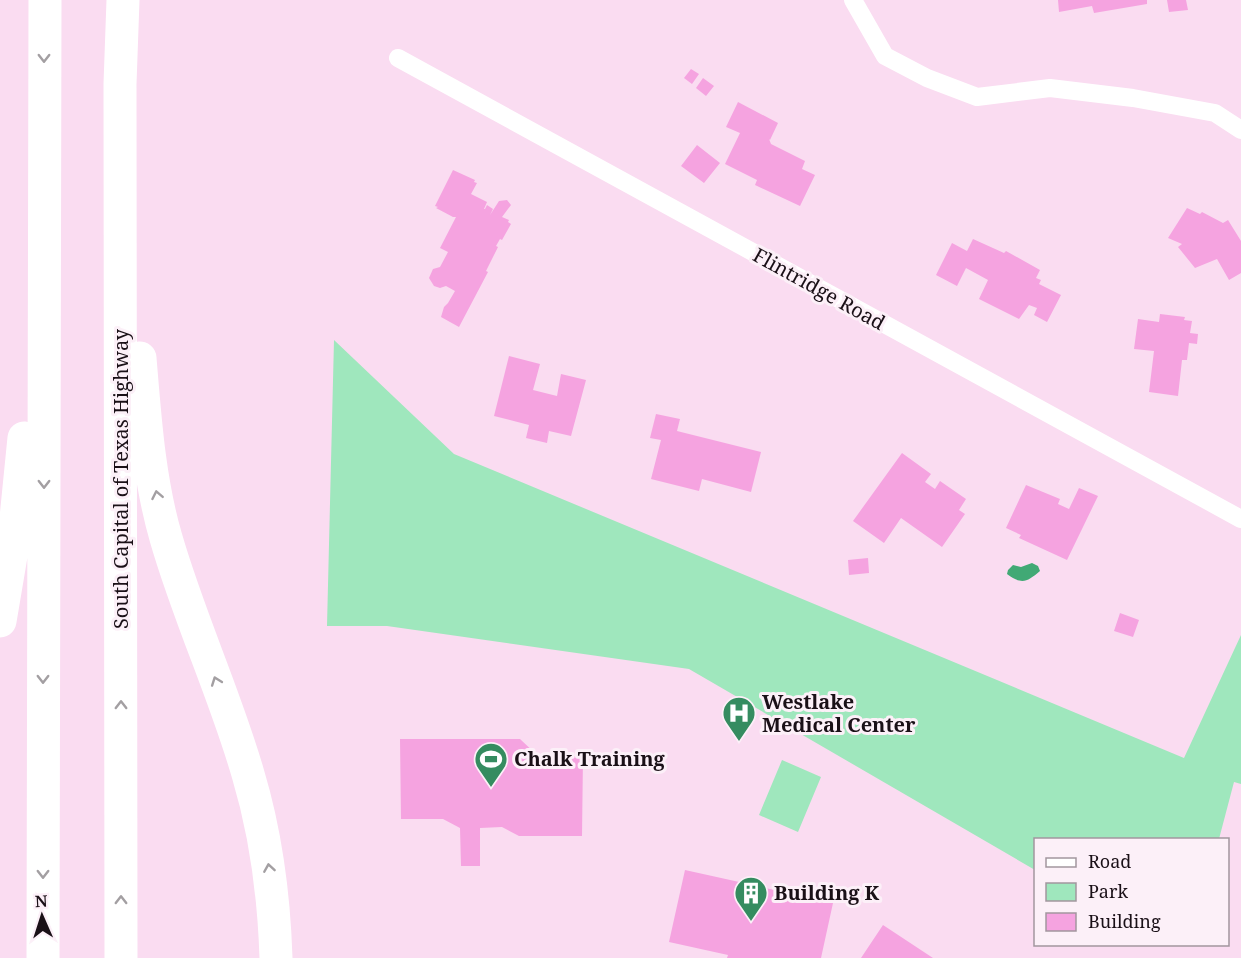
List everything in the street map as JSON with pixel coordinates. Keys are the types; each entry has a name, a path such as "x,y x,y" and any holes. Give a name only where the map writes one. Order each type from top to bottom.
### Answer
{"highway":[{"path":"43,958 45,0"},
{"name":"South Capital of Texas Highway","path":"121,958 120,84 123,0"},
{"path":"120,84 142,379 153,476 174,566 228,713 256,804 273,895 276,958"},
{"path":"0,621 10,569 21,476 44,185"}],"street":[{"path":"853,0 885,56 927,78 977,97 1050,88 1133,98 1215,113 1241,130"},
{"name":"Flintridge Road","path":"398,58 1241,519"}],"green space":[{"path":"334,340 454,454 1184,758 1241,635 1241,784 1234,782 1219,838 1034,838 1034,869 689,669 387,626 327,626"},
{"path":"782,760 821,777 798,832 759,815"}],"shaded area":[{"path":"1032,563 1038,566 1040,571 1028,580 1017,580 1007,574 1013,565 1021,567"}],"building":[{"path":"1058,0 1147,0 1147,4 1094,13 1092,6 1059,12"},
{"path":"1167,0 1186,0 1188,10 1169,12"},
{"path":"691,69 699,74 692,84 684,78"},
{"path":"703,78 714,86 706,96 696,88"},
{"path":"738,102 778,123 769,139 771,144 805,161 802,169 815,175 800,206 755,185 757,180 725,164 740,133 726,127"},
{"path":"697,145 720,163 704,183 681,166"},
{"path":"453,170 475,180 474,182 477,183 471,194 487,202 484,209 487,205 493,209 490,215 499,201 507,200 511,205 502,217 509,220 511,224 496,246 498,247 486,271 488,272 459,327 441,317 444,307 455,291 446,286 440,288 434,286 429,278 433,269 440,267 448,252 440,248 456,217 435,206"},
{"path":"1187,208 1200,214 1202,212 1223,223 1228,220 1241,241 1241,273 1229,280 1217,259 1195,268 1178,247 1182,244 1168,238"},
{"path":"973,239 1004,253 1006,251 1040,270 1036,278 1041,280 1039,284 1061,295 1047,322 1034,315 1037,308 1029,305 1019,319 979,299 988,280 966,268 957,286 936,275 952,243 967,251"},
{"path":"1160,314 1185,317 1184,320 1192,321 1190,333 1198,334 1197,344 1189,343 1187,360 1182,360 1178,396 1149,392 1154,351 1134,349 1138,319 1159,322"},
{"path":"509,356 540,364 533,390 557,396 561,374 586,380 571,436 549,431 547,443 526,438 529,425 494,416"},
{"path":"656,414 680,419 677,431 761,452 751,492 702,479 699,491 651,479 661,440 650,438"},
{"path":"902,453 931,474 925,482 935,489 940,481 966,499 959,510 965,514 942,547 901,518 884,543 853,521"},
{"path":"1026,485 1060,499 1058,504 1069,509 1079,488 1098,496 1067,560 1019,538 1021,535 1006,528"},
{"path":"868,558 869,573 849,575 848,560"},
{"path":"1120,613 1139,620 1133,637 1114,631"},
{"name":"Chalk Training","path":"400,739 520,739 538,756 583,756 582,836 519,836 502,827 480,828 480,866 461,866 460,828 443,819 401,819"},
{"name":"Building K","path":"685,870 833,903 821,958 727,958 728,955 669,942"},
{"path":"883,925 933,958 861,958"}],"place":[{"name":"Westlake Medical Center","path":"739,742"},
{"name":"Chalk Training","path":"491,788"},
{"name":"Building K","path":"751,922"}]}
